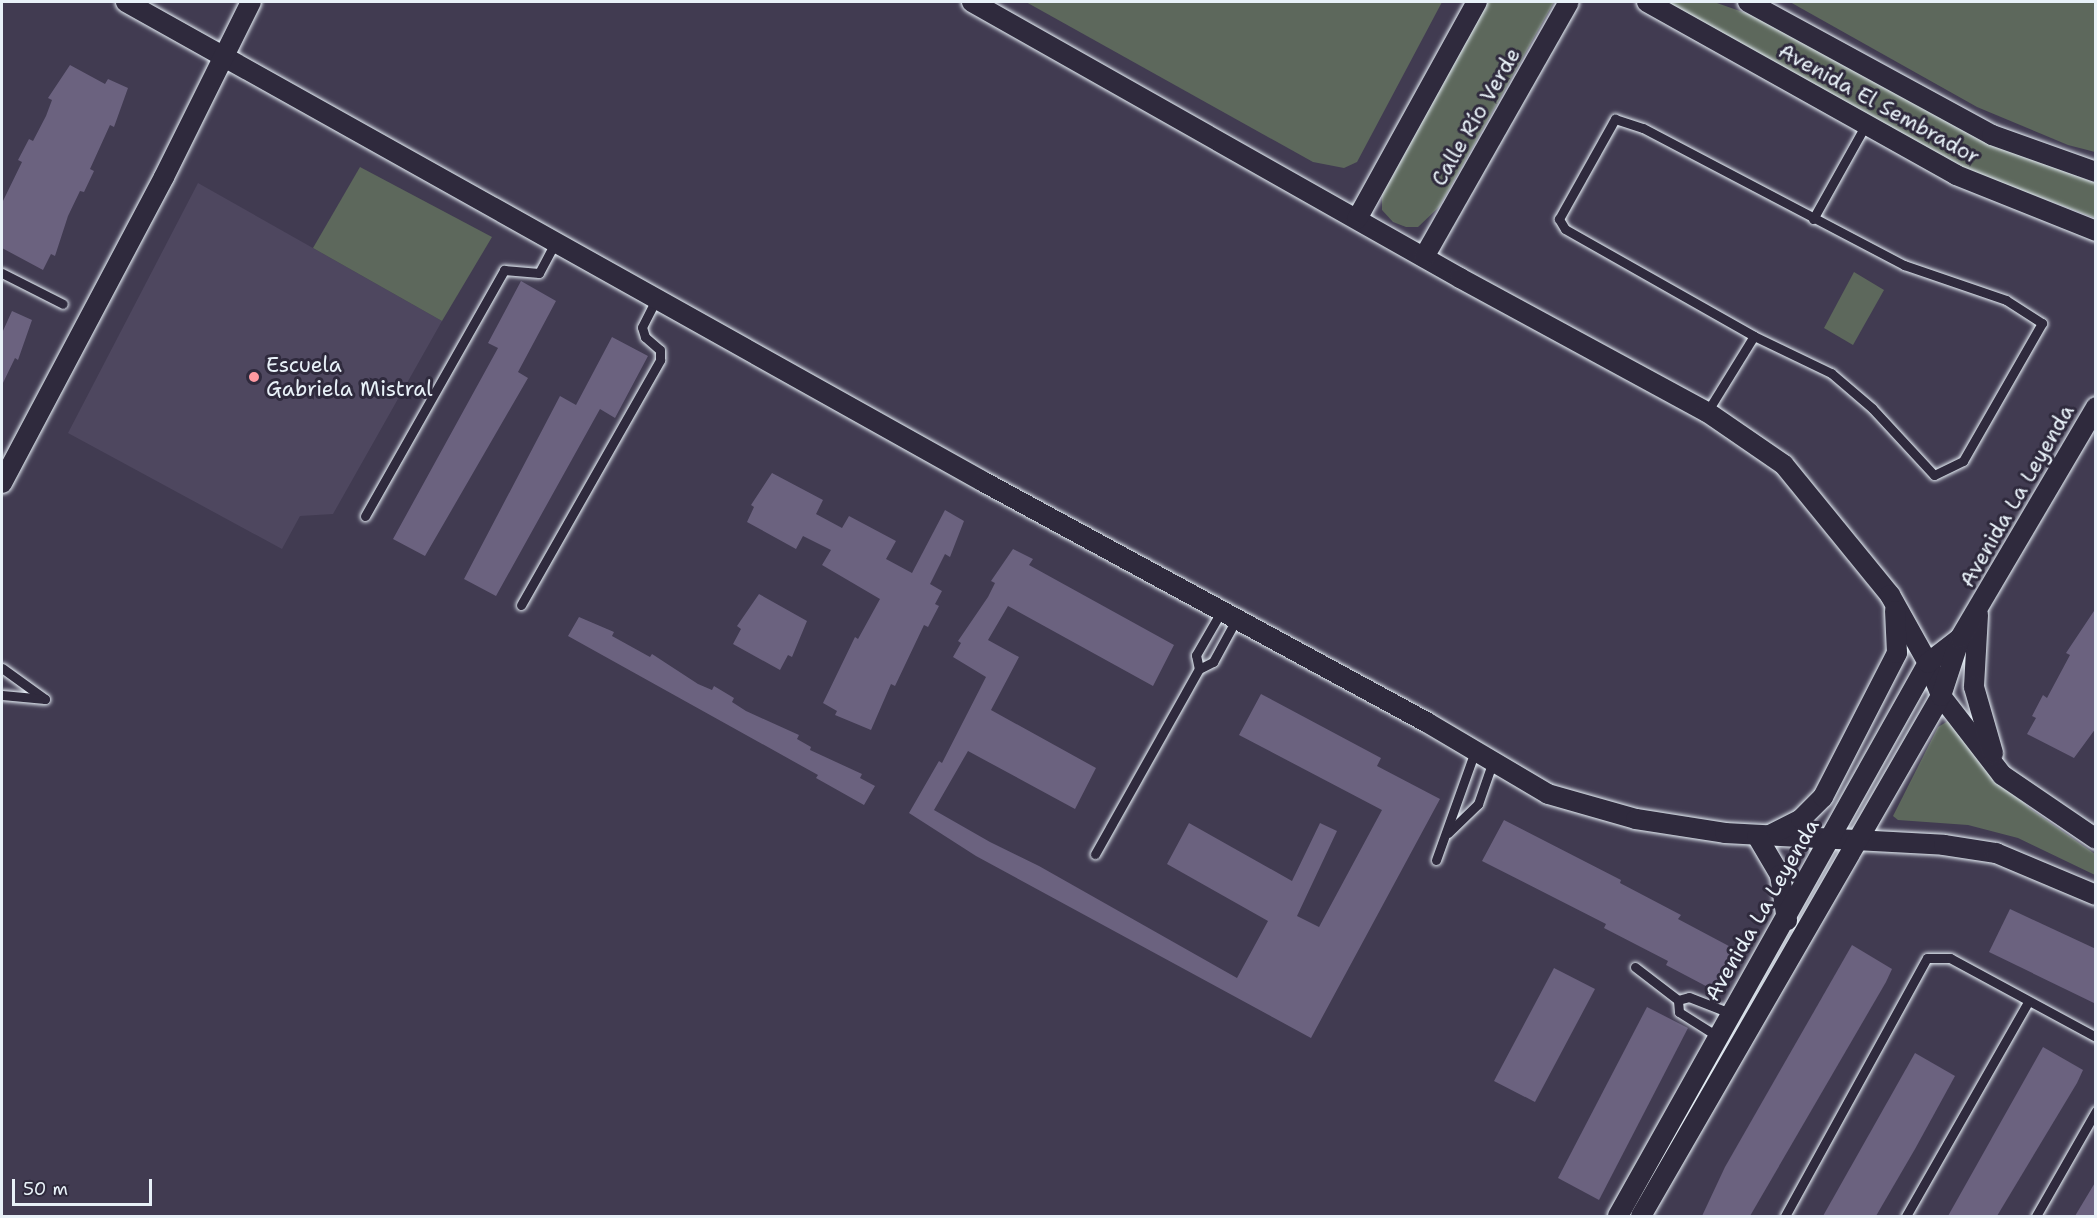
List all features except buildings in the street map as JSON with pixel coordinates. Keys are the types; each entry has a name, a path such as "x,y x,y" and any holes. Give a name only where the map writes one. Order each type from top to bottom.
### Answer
{"street":[{"path":"126,2 656,300 1229,614 1548,794 1636,819 1762,836 1944,845 1996,853 2096,896"},
{"path":"2,483 164,177 222,56 251,2"},
{"path":"972,2 1424,257 1707,412 1784,465 1890,594 1928,663 1941,696 2002,775 2096,839"},
{"path":"1357,219 1477,2"},
{"name":"Calle Río Verde","path":"1424,257 1569,2"},
{"name":"Avenida El Sembrador","path":"1647,2 1956,175 2096,231"},
{"name":"Avenida El Sembrador","path":"1748,2 1992,135 2096,172"},
{"name":"Avenida La Leyenda","path":"1641,1216 1941,696 1960,638 1978,612 2096,407"},
{"path":"1762,836 1801,819 1823,797 1898,653 1899,624 1890,594"},
{"path":"1978,612 1974,687 1984,732 2002,775"},
{"name":"Avenida La Leyenda","path":"1618,1216 1730,1013 1787,920 1832,840 1928,663 1960,638"},
{"path":"1762,836 1780,875 1787,920"}],"lane":[{"path":"1615,119 1643,128 1904,265 2006,300 2042,323 1963,461 1934,475 1872,408 1831,374 1754,336 1565,229 1559,219 1615,119"},
{"path":"1813,219 1865,126"},
{"path":"365,516 504,270 539,273 555,243"},
{"path":"2,273 63,304"},
{"path":"521,605 660,360 660,350 645,337 642,327 656,300"},
{"path":"1707,412 1754,336"},
{"path":"1199,669 1196,655 1229,614"},
{"path":"1095,854 1199,669 1213,662 1229,614"},
{"path":"2,668 45,699 2,695"},
{"path":"1436,860 1448,833 1457,795 1475,751"},
{"path":"1448,833 1478,804 1493,761"},
{"path":"1785,1216 1927,958 1950,958 2096,1037"},
{"path":"1635,967 1678,1000 1679,1012 1717,1036"},
{"path":"1678,1000 1689,997 1730,1013"},
{"path":"1906,1216 2028,1002"},
{"path":"2036,1216 2096,1111"}],"shaded area":[{"name":"Escuela Gabriela Mistral","path":"198,183 442,321 333,514 300,516 282,549 68,433"}],"green space":[{"path":"1026,2 1442,2 1357,162 1344,168 1313,162"},
{"path":"1488,2 1554,2 1439,207 1418,227 1406,227 1393,222 1382,210 1382,194"},
{"path":"1667,2 1714,2 1763,19 1976,137 2095,183 2095,218 1963,169"},
{"path":"1790,2 2095,2 2095,152 2068,145 1977,107"},
{"path":"360,167 492,237 442,321 313,248"},
{"path":"1854,272 1884,290 1853,345 1824,328"},
{"path":"1948,721 2029,808 2095,854 2095,875 2018,838 1968,825 1898,820 1893,816 1938,727"}],"place":[{"name":"Escuela Gabriela Mistral","path":"254,377"}]}
